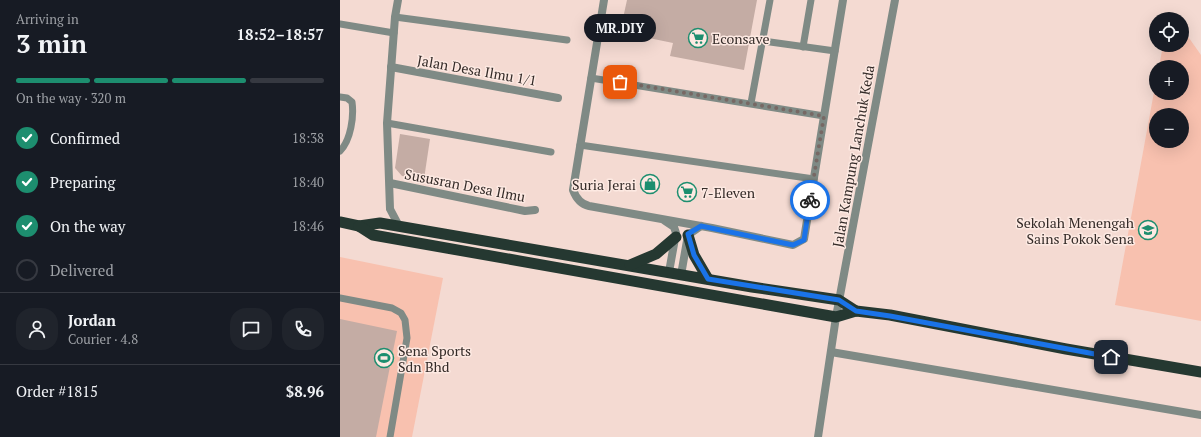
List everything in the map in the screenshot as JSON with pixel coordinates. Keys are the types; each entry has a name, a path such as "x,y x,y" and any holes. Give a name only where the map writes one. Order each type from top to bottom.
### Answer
{"highway":[{"path":"340,222 359,226 374,235 836,317 856,311"},
{"path":"359,226 380,223 630,265 674,275 839,300 856,311 1201,372"},
{"path":"688,234 694,255 708,279"},
{"path":"630,265 656,254 676,237"},
{"path":"651,285 674,275"},
{"path":"674,275 686,291"}],"street":[{"path":"398,0 395,17 387,123 390,209 399,226"},
{"path":"604,0 573,190 580,202 589,206 701,226 793,245 804,240 843,0"},
{"name":"Jalan Kampung Lanchuk Keda","path":"818,437 836,317 895,0"},
{"name":"Jalan Desa Ilmu 1/1","path":"391,67 558,98"},
{"name":"Sususran Desa Ilmu","path":"390,184 525,210 535,210"},
{"path":"380,223 390,209"},
{"path":"661,219 674,227 676,237 674,275"},
{"path":"674,275 688,234 701,226"},
{"path":"831,352 1201,415"}],"lane":[{"path":"751,103 770,0"},
{"path":"803,47 811,0"},
{"path":"395,17 567,40"},
{"path":"340,24 394,33"},
{"path":"763,41 835,51"},
{"path":"591,78 824,116"},
{"path":"340,97 352,102 353,109 347,141 340,151"},
{"path":"387,123 551,152"},
{"path":"580,145 814,179"},
{"path":"340,298 392,308 401,313 405,320 407,338 390,437"}],"shaded area":[{"path":"1189,38 1201,55 1201,321 1115,305 1149,119 1149,148 1189,148 1189,108 1151,108 1153,100 1189,100 1189,60 1160,60 1162,52 1189,52"},
{"name":"Sena Sports Sdn Bhd","path":"340,257 443,278 412,437 340,437"}],"building":[{"name":"Econsave","path":"627,0 757,0 744,70 670,56 673,43 620,32"},
{"path":"400,134 430,139 424,179 402,176 395,168"},
{"path":"340,319 397,331 376,437 340,437"}],"way so far":[{"path":"620,82 784,108 824,116 810,200"}],"place":[{"name":"Econsave","path":"698,38"},
{"name":"MR.DIY","path":"620,82"},
{"name":"Suria Jerai","path":"650,184"},
{"name":"7-Eleven","path":"687,192"},
{"name":"Sekolah Menengah Sains Pokok Sena","path":"1148,230"},
{"name":"Sena Sports Sdn Bhd","path":"384,358"}],"route":[{"path":"810,200 804,240 793,245 701,226 694,229 688,234 691,246 697,262 708,279 839,300 856,311 1111,357"}]}
